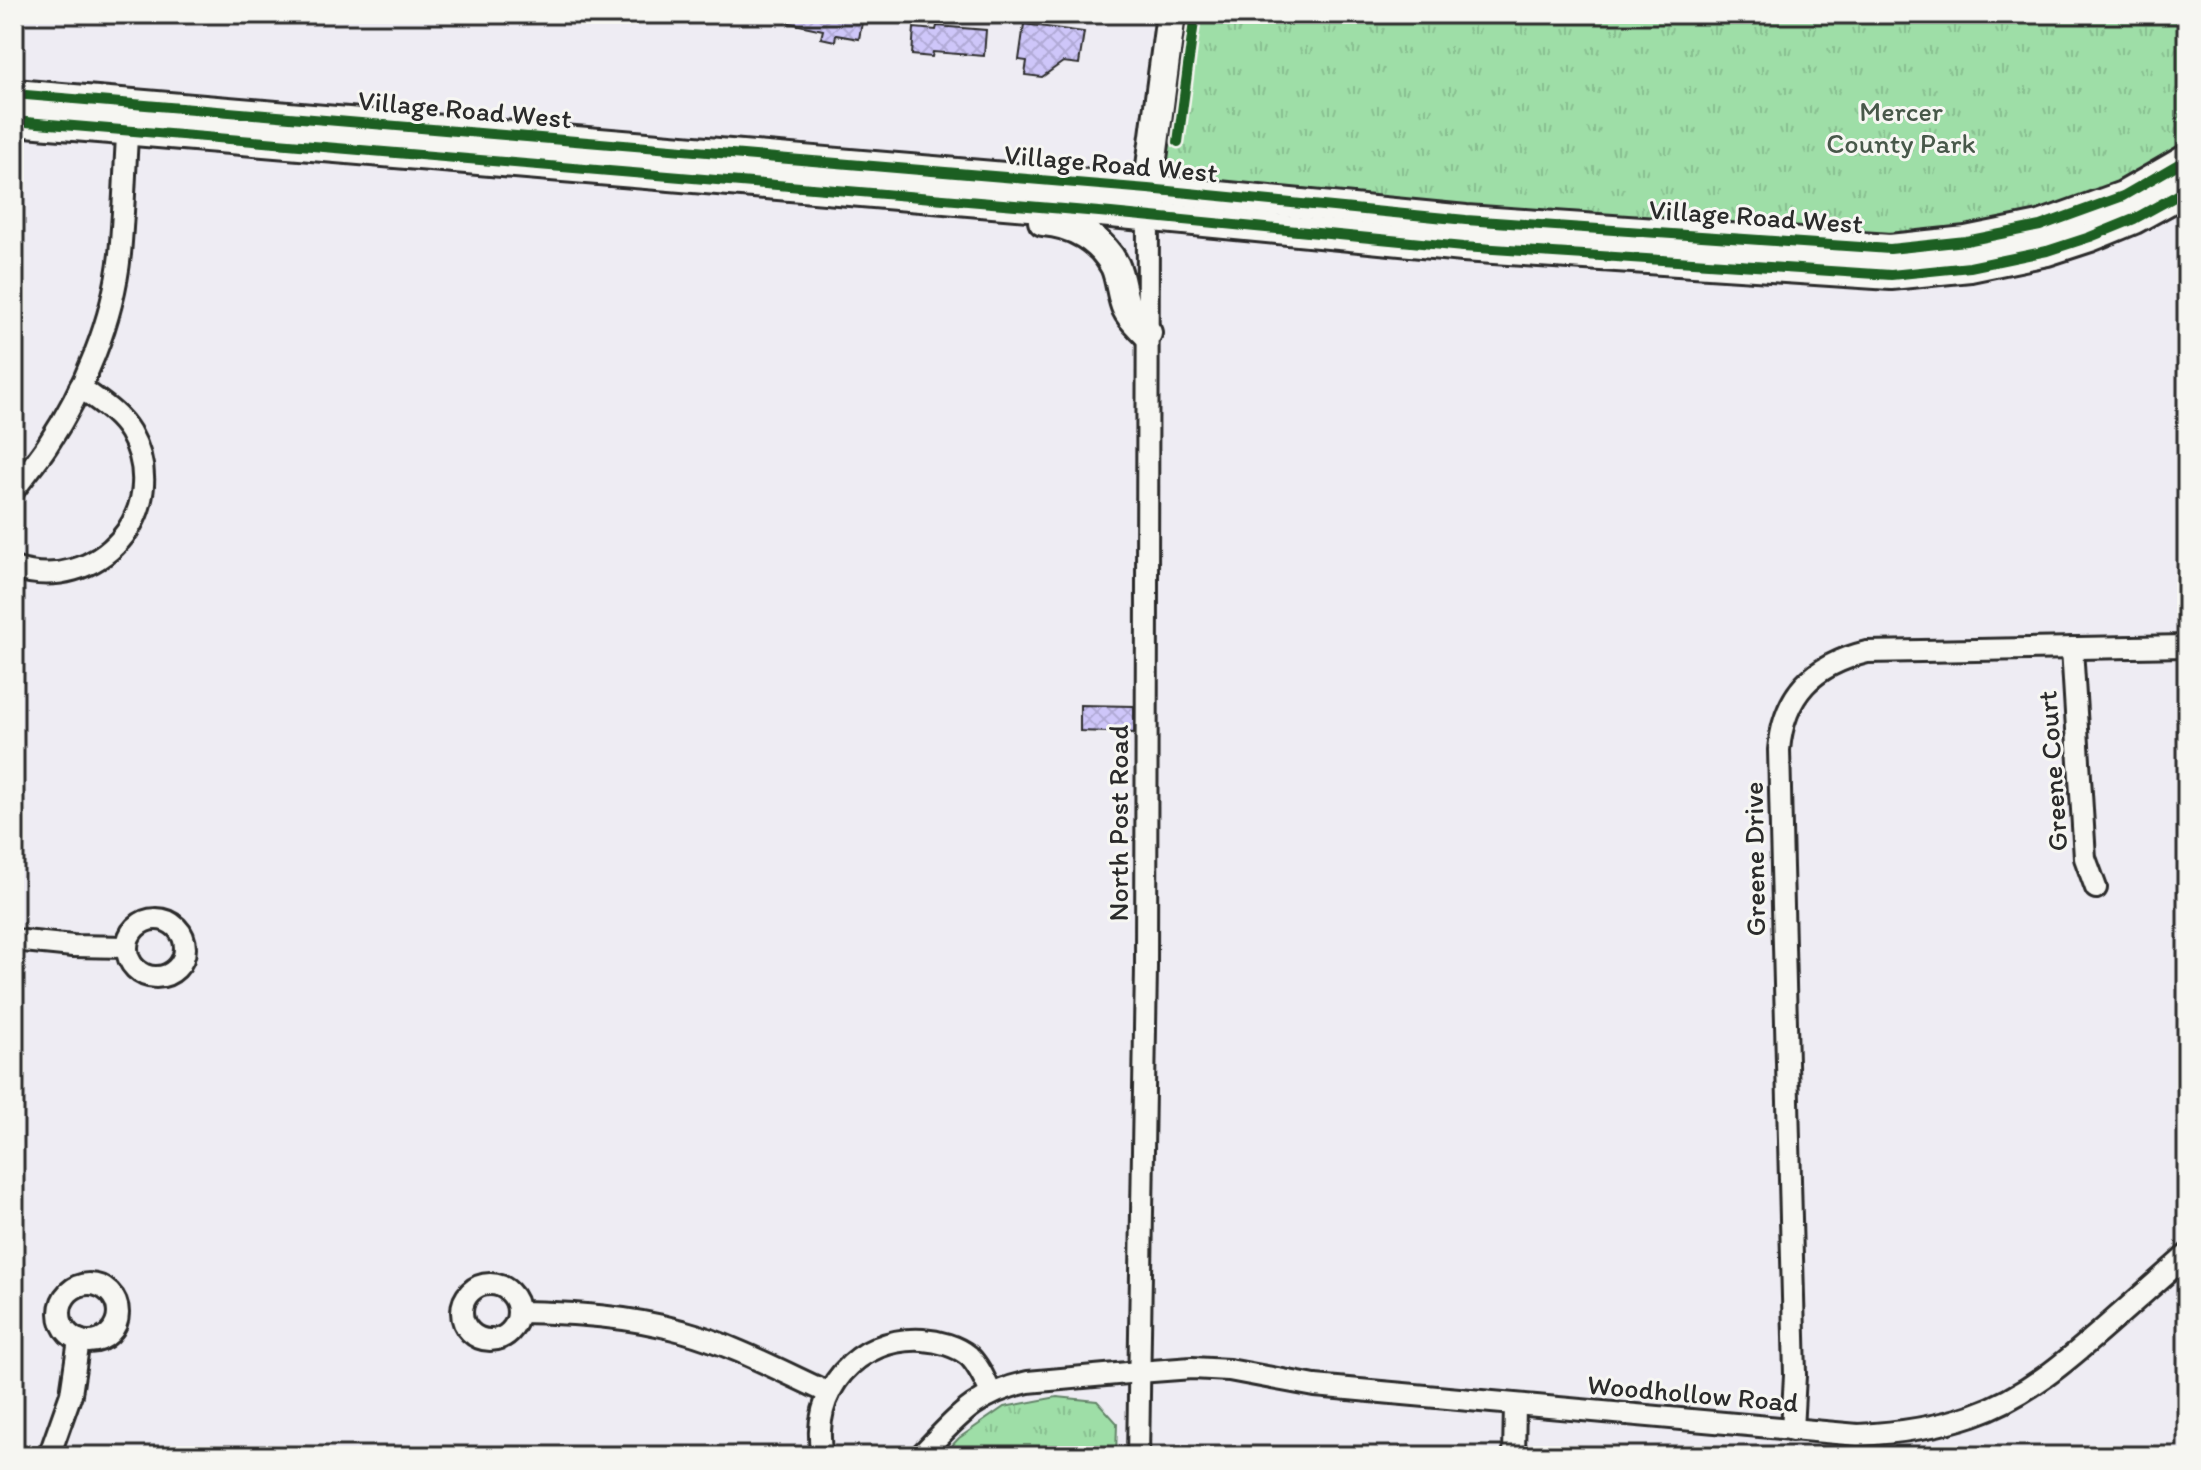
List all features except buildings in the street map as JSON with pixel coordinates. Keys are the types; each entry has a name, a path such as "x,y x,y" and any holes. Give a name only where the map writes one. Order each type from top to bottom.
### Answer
{"main road":[{"path":"1148,203 1171,14"},
{"name":"Village Road West","path":"14,94 129,117 598,170 1466,220 1890,249 1966,241 2040,226 2123,196 2187,159"},
{"name":"Village Road West","path":"14,121 129,117 1148,203 1463,247 1891,275 1970,267 2047,251 2134,219 2187,190"},
{"path":"598,170 662,191 1056,222 1082,232 1103,249 1116,268 1128,311 1147,333"}],"street":[{"path":"14,490 47,446 80,387 97,348 111,302 119,256 129,117"},
{"name":"North Post Road","path":"1138,1456 1146,951 1148,203"},
{"path":"14,568 37,574 59,574 80,569 99,560 115,546 136,513 142,493 138,451 129,431 116,415 80,387"},
{"name":"Greene Drive","path":"1792,1430 1795,1375 1779,750 1788,709 1800,690 1828,665 1867,652 2187,646"},
{"name":"Greene Court","path":"2072,648 2085,858 2096,888"},
{"path":"14,940 127,947"},
{"name":"Woodhollow Road","path":"991,1393 1028,1382 1192,1368 1229,1370 1315,1386 1515,1405 1858,1435 1898,1433 1937,1426 1975,1414 2036,1384 2187,1255"},
{"path":"518,1312 597,1315 683,1331 730,1347 829,1393"},
{"path":"822,1456 819,1431 822,1412 841,1374 857,1358 882,1345 910,1339 932,1340 967,1354 978,1367 991,1393 973,1404 920,1456"},
{"path":"49,1456 71,1394 79,1340"},
{"path":"1514,1456 1515,1405"}],"green space":[{"name":"Mercer County Park","path":"1185,14 2187,14 2187,142 2133,177 2062,212 1899,242 1177,185 1165,155"},
{"path":"1057,1397 1097,1401 1117,1423 1116,1456 942,1456 959,1438 1004,1407"}],"cycle path":[{"path":"1178,142 1195,14"},
{"path":"14,94 1148,189 1466,220 1890,249 1966,241 2040,226 2123,196 2187,159"},
{"path":"14,121 1111,213 1463,247 1891,275 1970,267 2047,251 2134,219 2187,190"}]}
